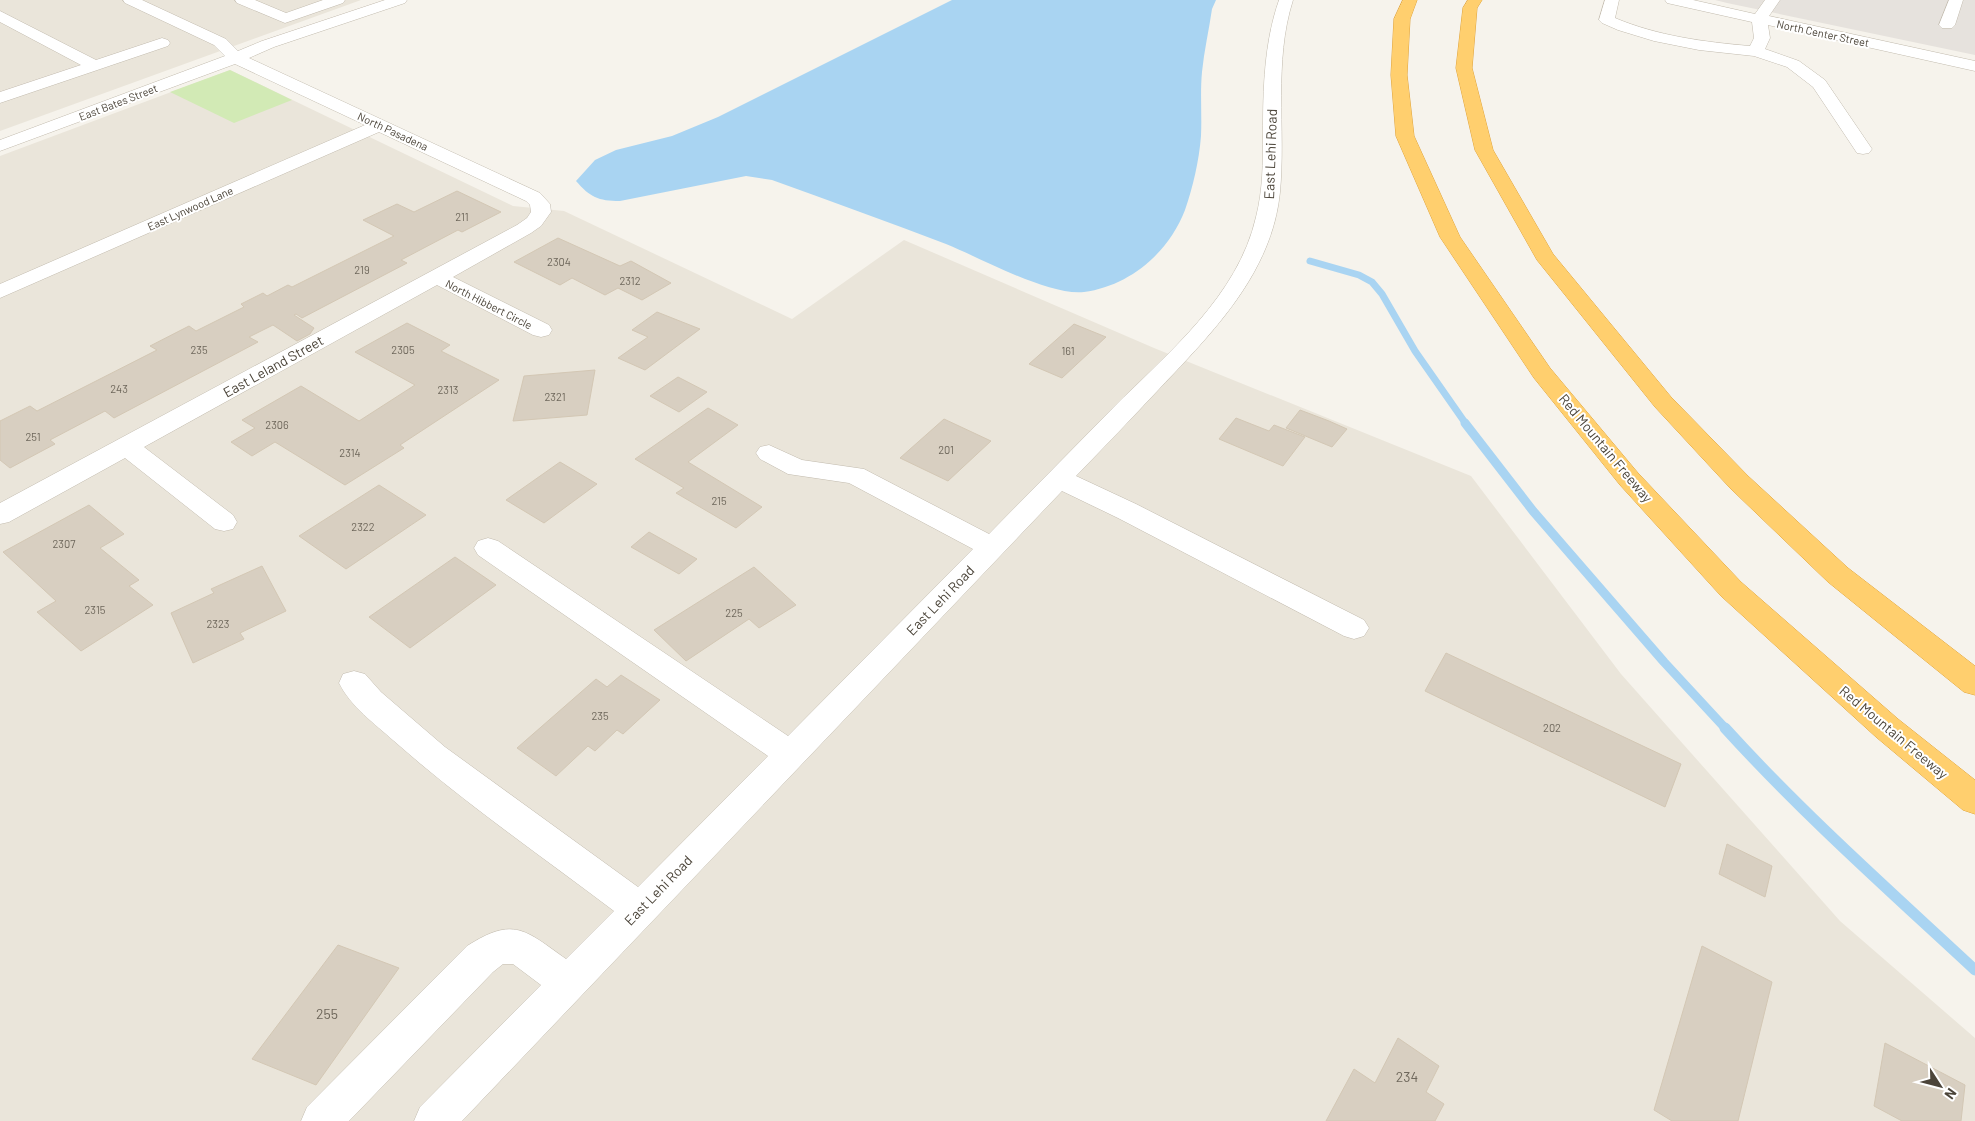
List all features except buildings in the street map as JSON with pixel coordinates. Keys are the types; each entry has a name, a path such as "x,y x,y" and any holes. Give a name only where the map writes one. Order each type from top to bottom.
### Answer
{"highway":[{"name":"Red Mountain Freeway","path":"1410,0 1402,19 1399,75 1405,136 1450,237 1542,373 1629,479 1731,589 1887,728 1975,800"},
{"path":"1475,0 1470,8 1464,68 1484,150 1544,256 1662,402 1739,482 1838,575 1975,683"}],"street":[{"name":"North Pasadena","path":"130,0 220,42 236,58 533,197 540,204 542,212"},
{"path":"242,0 285,18 338,0"},
{"name":"East Bates Street","path":"0,146 236,58 268,44 400,0"},
{"name":"East Lehi Road","path":"434,1121 1203,329 1222,307 1260,240 1270,194 1276,30 1286,0"},
{"path":"1612,0 1607,20 1622,27 1691,43 1756,51 1793,64 1819,84 1863,149"},
{"name":"North Center Street","path":"1672,0 1975,66"},
{"path":"1756,51 1762,38 1760,19 1773,0"},
{"path":"1947,25 1956,0"},
{"path":"0,16 94,66"},
{"path":"0,98 162,43"},
{"name":"East Lynwood Lane","path":"0,292 380,125"},
{"name":"East Leland Street","path":"0,514 524,229 534,222 542,212"},
{"name":"North Hibbert Circle","path":"437,277 542,330"},
{"path":"126,446 224,522"},
{"path":"769,453 797,468 854,475 991,547"},
{"path":"1058,478 1128,511 1354,628"},
{"path":"488,548 790,754"},
{"path":"354,683 370,702 434,757 639,909"},
{"path":"321,1121 480,959 498,947 519,947 568,983"}],"shaded area":[{"path":"0,0 361,0 0,131"},
{"path":"1715,0 1975,0 1975,55 1727,3"},
{"path":"230,70 513,206 564,211 792,319 904,240 1154,348 1471,476 1621,674 1840,921 1975,1038 1975,1121 0,1121 0,156"}],"green space":[{"path":"230,70 292,100 234,123 170,92"}],"water":[{"path":"952,0 1216,0 1212,9 1202,72 1199,155 1188,201 1178,225 1169,240 1158,253 1132,274 1117,283 1084,292 1069,292 1052,288 1015,275 946,244 772,180 746,176 620,201 595,197 576,181 595,160 616,150 672,136 718,117"}],"waterway":[{"path":"1310,261 1359,275 1372,282 1382,294 1415,351 1466,424"},
{"path":"1465,423 1533,511 1664,662 1726,729"},
{"path":"1725,728 1816,822 1975,970"}]}
